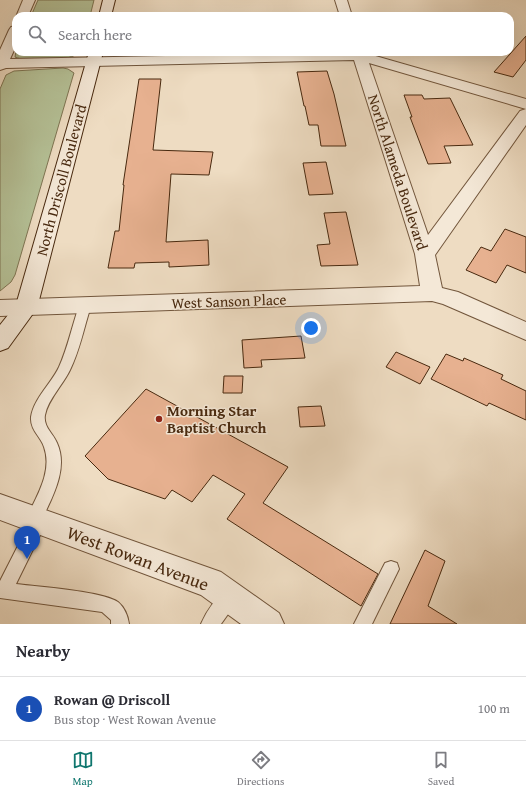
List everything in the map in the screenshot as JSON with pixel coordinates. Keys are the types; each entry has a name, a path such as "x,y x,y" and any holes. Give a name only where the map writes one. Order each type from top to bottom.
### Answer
{"street":[{"path":"24,12 29,0"},
{"path":"106,12 109,0"},
{"path":"341,0 345,12"},
{"path":"12,39 0,65 95,57 183,56"},
{"name":"North Alameda Boulevard","path":"360,56 425,254 432,293"},
{"path":"366,56 526,104"},
{"name":"North Driscoll Boulevard","path":"0,342 26,308 95,57"},
{"path":"425,254 526,114"},
{"name":"West Sanson Place","path":"26,308 432,293 450,298 526,330"},
{"path":"0,308 26,308"},
{"name":"West Rowan Avenue","path":"0,507 210,583 268,624"}],"lane":[{"path":"84,306 64,369 44,403 38,418 40,430 50,443 55,460 52,482 36,520 2,590 102,604 111,607 120,617 120,624"},
{"path":"363,624 391,569"},
{"path":"210,624 230,597"}],"green space":[{"path":"38,0 94,0 91,12 33,12"},
{"path":"73,56 68,58 48,60 28,60 15,57"},
{"path":"63,68 74,73 15,275 11,282 0,291 0,89 6,75 14,71"}],"building":[{"path":"526,36 526,60 513,77 494,72 508,56 514,56 514,50"},
{"path":"327,71 346,146 321,146 318,125 309,125 304,106 297,72"},
{"path":"139,79 161,79 153,150 213,152 209,175 171,174 166,242 208,240 209,265 169,267 169,262 135,263 134,268 108,268 115,231 119,231 123,185"},
{"path":"404,95 422,95 424,99 450,98 473,145 444,146 451,163 428,164 410,117 412,117"},
{"path":"326,162 333,194 309,195 303,163"},
{"path":"346,212 358,265 321,266 317,245 330,244 324,213"},
{"path":"505,229 526,237 526,273 507,265 496,283 466,270 481,247 491,251"},
{"path":"301,336 305,358 261,360 262,367 244,368 242,340"},
{"path":"396,352 430,367 420,384 386,367"},
{"path":"446,354 463,361 464,358 503,375 501,379 526,391 526,420 489,403 487,406 431,379"},
{"path":"224,376 243,376 242,393 223,393"},
{"path":"146,389 288,467 263,503 378,574 361,606 227,519 245,494 213,475 192,502 172,490 165,499 108,479 85,456"},
{"path":"321,406 325,426 300,427 298,407"},
{"path":"425,550 445,561 428,606 457,624 390,624"}],"place":[{"name":"Morning Star Baptist Church","path":"159,419"},
{"name":"Rowan @ Driscoll","path":"27,559"}]}
